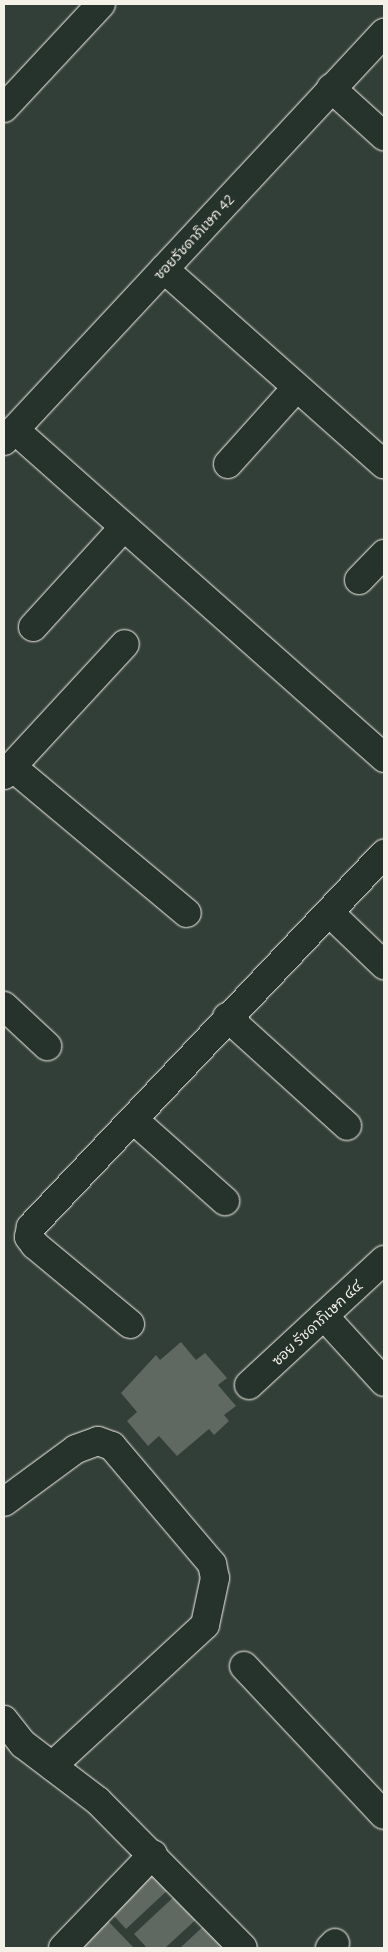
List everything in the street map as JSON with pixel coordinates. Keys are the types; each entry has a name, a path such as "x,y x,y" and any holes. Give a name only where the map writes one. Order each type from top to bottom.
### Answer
{"street":[{"path":"4,108 101,4"},
{"name":"ซอยรัชดาภิเษก 42","path":"9,436 384,32"},
{"path":"331,88 384,136"},
{"path":"164,269 384,464"},
{"path":"228,464 297,387"},
{"path":"9,436 124,527 384,758"},
{"path":"32,627 124,527"},
{"path":"359,580 384,554"},
{"path":"125,644 7,771 187,913"},
{"path":"130,1324 29,1237 31,1227 134,1120 227,1017 331,914 384,854"},
{"path":"331,914 384,965"},
{"path":"4,1006 47,1046"},
{"path":"227,1017 347,1126"},
{"path":"134,1120 225,1201"},
{"name":"ซอย รัชดาภิเษก ๔๔","path":"249,1385 384,1260"},
{"path":"324,1316 384,1382"},
{"path":"4,1502 76,1449 98,1441 112,1446 212,1564 212,1604 204,1624 52,1766"},
{"path":"244,1666 384,1815"},
{"path":"4,1720 23,1744 98,1801 153,1854 242,1948"},
{"path":"63,1948 153,1854"}],"building":[{"path":"181,1342 196,1360 205,1353 227,1378 218,1385 236,1406 224,1415 229,1421 214,1435 209,1429 177,1456 159,1436 148,1446 127,1421 137,1412 121,1393 156,1355 160,1360"},
{"path":"149,1864 171,1887 126,1929 105,1906"},
{"path":"179,1892 201,1915 165,1948 147,1948 134,1934"},
{"path":"108,1921 134,1948 79,1948"},
{"path":"209,1921 226,1948 180,1948"}]}
